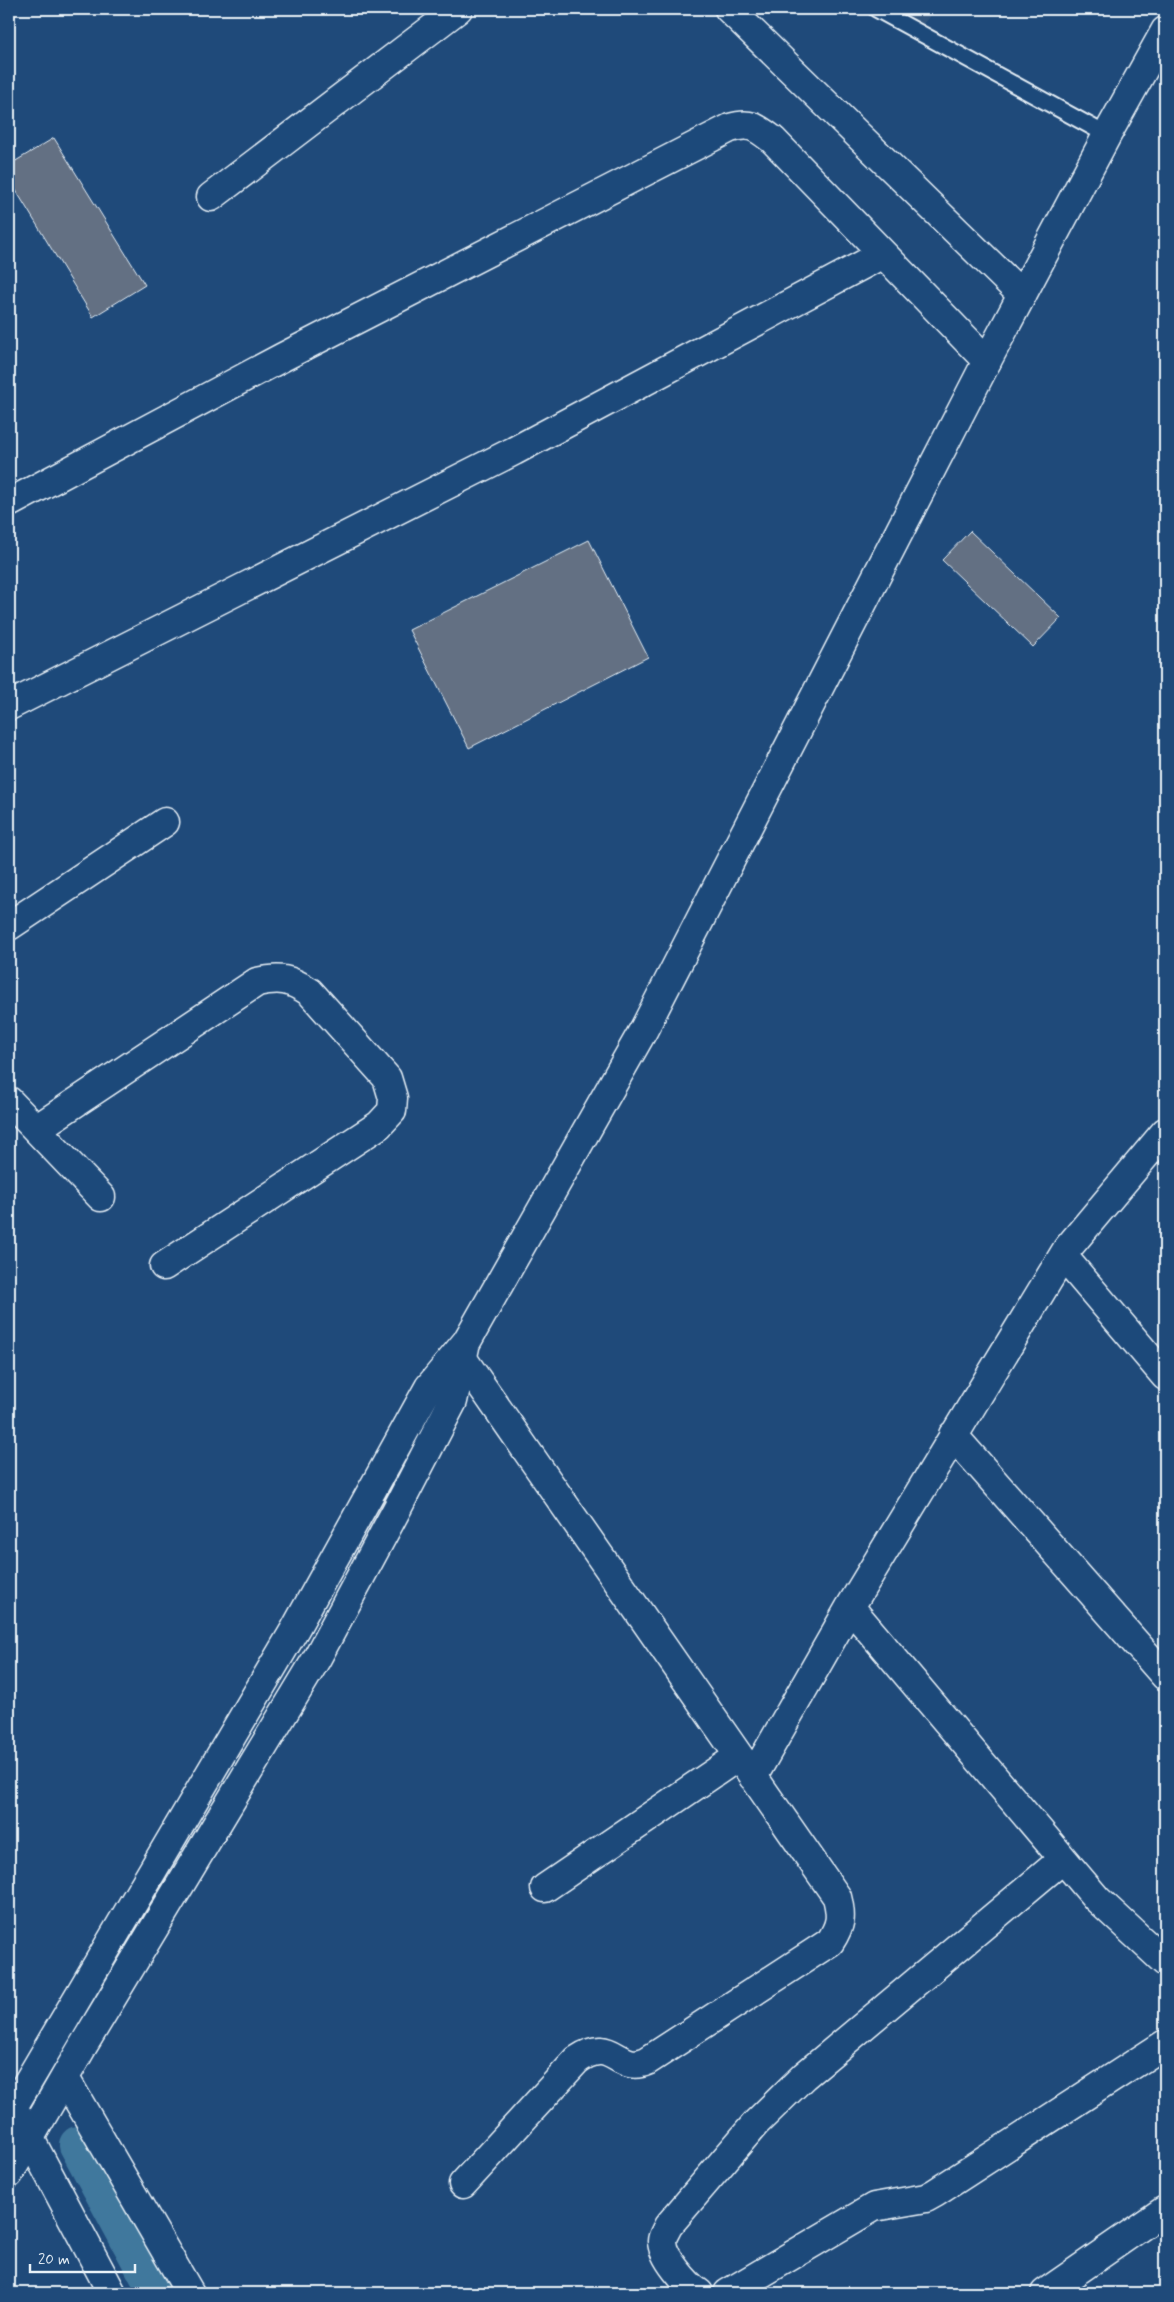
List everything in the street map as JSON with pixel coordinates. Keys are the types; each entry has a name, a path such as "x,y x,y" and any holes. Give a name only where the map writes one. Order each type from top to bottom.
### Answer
{"street":[{"path":"211,196 458,9"},
{"path":"729,9 1022,295"},
{"path":"9,2174 64,2078 317,1658 452,1401 465,1350 644,1029 987,361 1107,135 1165,31"},
{"path":"9,503 283,357 730,128 745,124 757,128 773,140 987,361"},
{"path":"9,706 514,451 882,254"},
{"path":"9,926 165,822"},
{"path":"36,1129 257,982 276,978 294,982 310,992 387,1078 393,1098 392,1112 379,1125 164,1266"},
{"path":"9,1101 101,1197"},
{"path":"546,1888 746,1766 850,1607 1062,1256 1165,1132"},
{"path":"1062,1256 1165,1376"},
{"path":"463,2184 577,2060 589,2051 599,2050 630,2064 638,2065 646,2062 830,1942 840,1927 840,1911 837,1897 746,1766 465,1350"},
{"path":"112,2293 30,2137 10,2107 295,1629 429,1387 465,1350"},
{"path":"953,1435 1165,1676"},
{"path":"850,1607 1097,1899 1162,1954"},
{"path":"699,2293 694,2290 668,2259 663,2249 662,2238 668,2226 756,2123 804,2076 1063,1859"},
{"path":"728,2293 874,2207 926,2198 935,2193 1165,2044"},
{"path":"64,2078 190,2293"},
{"path":"1045,2293 1165,2210"}],"lane":[{"path":"876,9 1107,135"}],"shaded area":[{"path":"866,9 936,9 914,34"}],"building":[{"path":"54,138 145,285 93,317 9,179 9,165"},
{"path":"970,531 1061,618 1033,647 942,560"},
{"path":"589,540 648,657 469,748 409,630"}],"waterway":[{"path":"78,2145 158,2293"}]}
